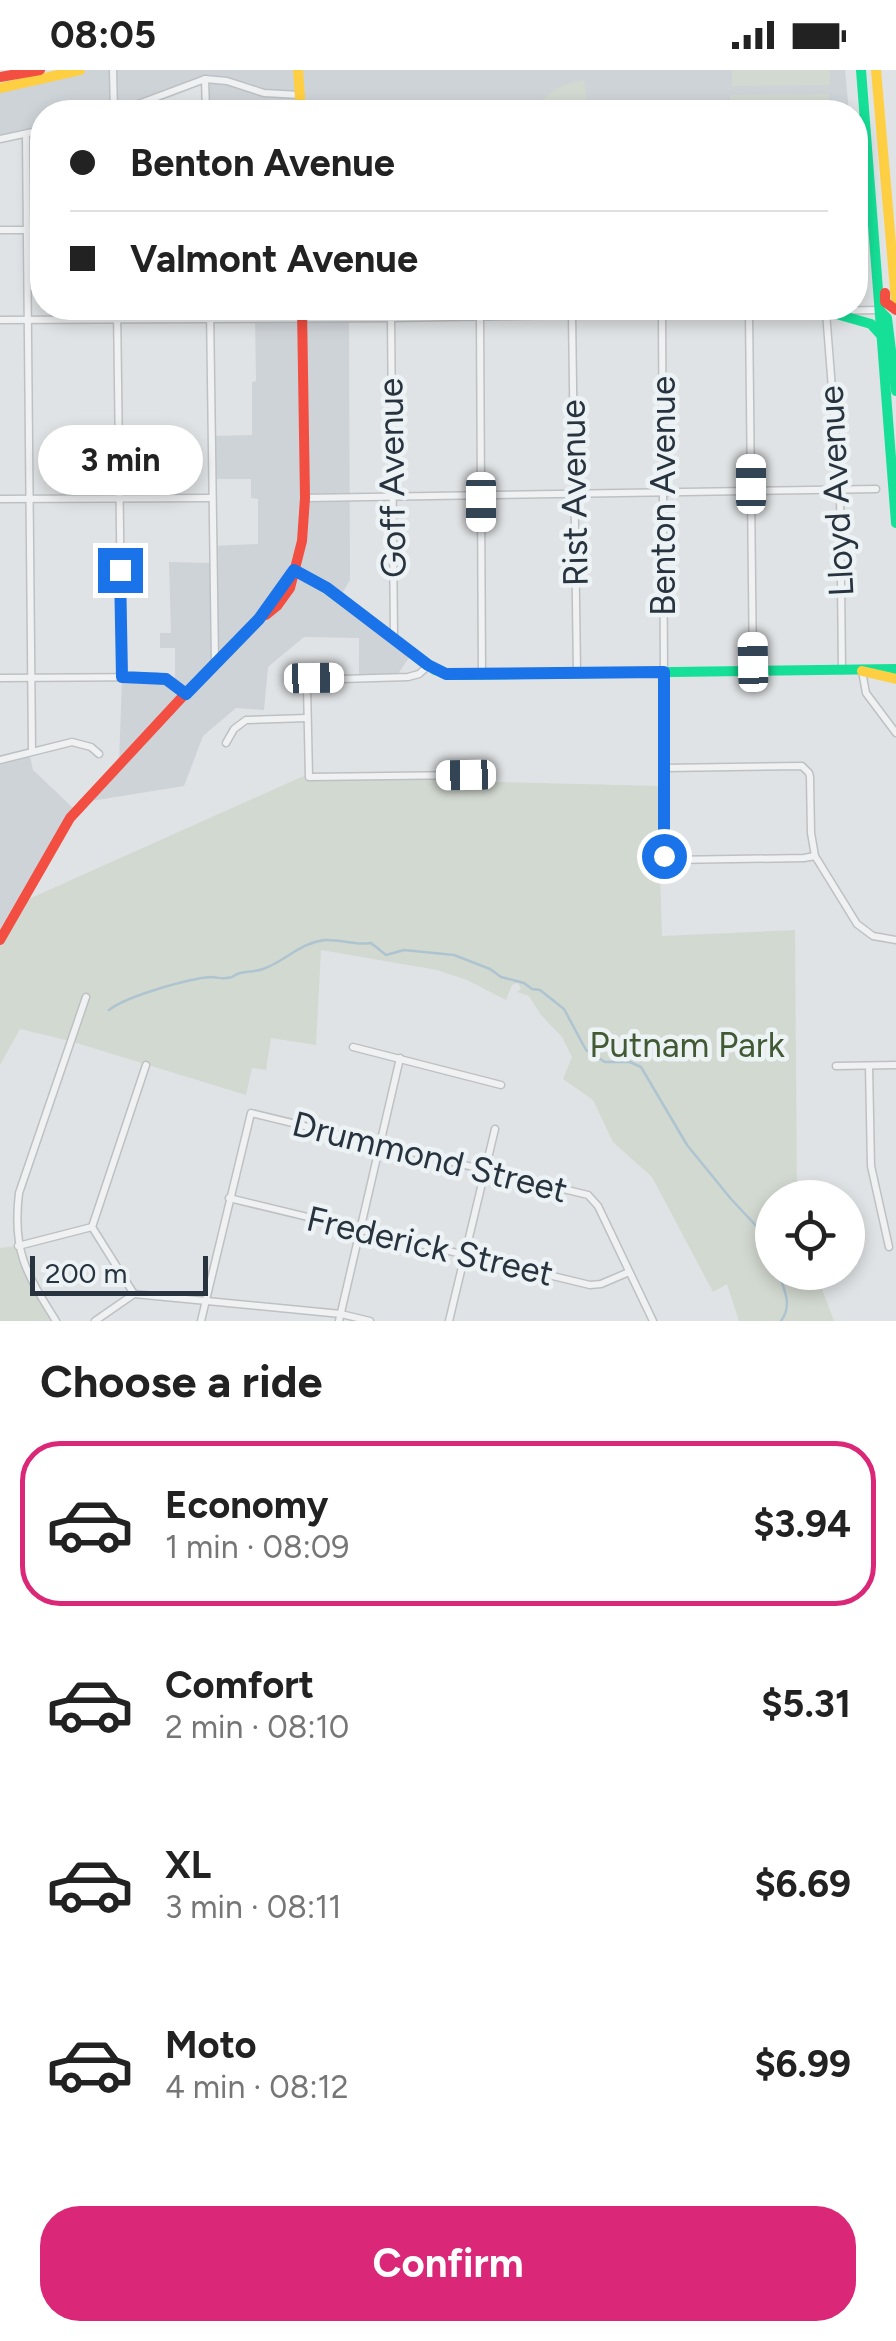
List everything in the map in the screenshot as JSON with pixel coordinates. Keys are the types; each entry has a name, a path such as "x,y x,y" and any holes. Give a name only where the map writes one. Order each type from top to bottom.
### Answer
{"main road":[{"path":"0,77 40,70"},
{"path":"0,88 80,70"},
{"path":"861,70 863,100"},
{"path":"873,70 880,104 896,298"},
{"path":"300,72 300,100"},
{"path":"868,161 896,523"},
{"path":"872,213 886,302 896,310"},
{"path":"880,310 887,318 896,391"},
{"path":"0,940 70,818 259,619 294,570 302,541 304,498 302,320"},
{"path":"855,320 870,324 882,336"},
{"path":"294,570 327,588 428,665 452,675 896,670"},
{"path":"862,671 896,680"}],"street":[{"path":"113,70 114,100"},
{"path":"147,100 205,78 264,93 300,95"},
{"path":"205,78 206,100"},
{"path":"0,139 30,133"},
{"path":"26,134 32,751"},
{"path":"0,230 27,230"},
{"path":"868,310 896,310"},
{"path":"0,320 117,320 122,677"},
{"path":"210,320 215,664"},
{"name":"Goff Avenue","path":"391,320 394,639"},
{"path":"480,320 482,675"},
{"name":"Rist Avenue","path":"572,320 576,673"},
{"name":"Benton Avenue","path":"662,320 666,858 814,856"},
{"path":"749,320 753,671"},
{"name":"Lloyd Avenue","path":"827,320 840,491 842,670"},
{"path":"304,498 876,488"},
{"path":"0,499 212,498"},
{"path":"428,665 419,674 408,677 308,680 309,777 466,775 480,770"},
{"path":"862,671 866,693 896,733"},
{"path":"0,678 166,679 186,694"},
{"path":"226,743 234,729 246,720 307,718"},
{"path":"0,760 72,742 91,747 99,754"},
{"path":"664,768 806,769 810,778 814,856 857,924 873,936 896,940"},
{"path":"56,1321 30,1280 18,1246 16,1219 19,1193 86,996"},
{"path":"353,1047 501,1085"},
{"path":"340,1318 400,1058"},
{"path":"92,1227 146,1065"},
{"path":"836,1066 896,1065"},
{"path":"869,1066 871,1166 889,1247"},
{"name":"Drummond Street","path":"229,1198 251,1113 588,1195 598,1206 653,1321"},
{"path":"449,1321 495,1129"},
{"path":"201,1321 229,1198"},
{"name":"Frederick Street","path":"229,1198 590,1284 602,1284 629,1272"},
{"path":"18,1246 92,1227"},
{"path":"92,1227 134,1294"},
{"path":"95,1321 134,1294 370,1321"}],"shaded area":[{"path":"80,70 845,70 848,100 206,100 205,80 150,100 30,100 30,133 0,139 0,88"},
{"path":"255,320 349,320 350,580 343,592 354,608 412,653 396,677 359,677 359,638 304,637 268,667 264,710 236,708 203,736 184,786 85,802 119,765 122,677 157,677 175,683 175,648 160,648 160,633 171,633 169,562 212,563 212,546 258,544 258,499 251,498 251,479 211,479 211,436 252,435 252,382 256,381"},
{"path":"30,756 33,770 73,808 0,929 0,764"}],"green space":[{"path":"732,70 830,70 830,85 732,86"},
{"path":"584,80 587,100 542,100 555,90"},
{"path":"829,94 829,100 730,100 730,95"},
{"name":"Putnam Park","path":"306,775 466,775 497,782 660,786 662,936 795,930 797,1180 755,1180 755,1290 822,1290 834,1321 739,1321 727,1284 713,1292 652,1177 613,1142 593,1100 563,1079 572,1057 562,1037 529,996 517,992 521,989 518,983 512,985 506,1000 437,970 321,950 316,1045 271,1038 266,1070 252,1068 246,1095 20,1029 0,1065 0,940 22,902"},
{"path":"18,1246 56,1321 0,1321 0,1248"}],"waterway":[{"path":"109,1010 173,985 260,970 325,940 371,943 386,955 404,950 454,955 540,990 564,1009 586,1050 605,1062 630,1062 641,1067 687,1145 755,1225"},
{"path":"781,1321 787,1303 785,1290"}],"traffic: fast":[{"path":"861,70 863,100"},
{"path":"868,161 896,523"},
{"path":"880,311 887,318 896,391"},
{"path":"857,320 871,324 882,336"},
{"path":"294,570 327,589 435,670 452,675 896,669"}],"traffic: slow":[{"path":"0,88 80,70"},
{"path":"298,70 300,100"},
{"path":"876,70 896,301"},
{"path":"862,671 896,679"}],"traffic: jam":[{"path":"0,77 40,70"},
{"path":"885,293 885,302 896,310"},
{"path":"266,615 290,588 302,541 302,320"},
{"path":"0,940 70,818 259,619 294,570"}],"route":[{"path":"120,570 122,677 166,679 186,694 259,619 294,570 327,588 428,665 446,674 664,672 664,856"}]}
